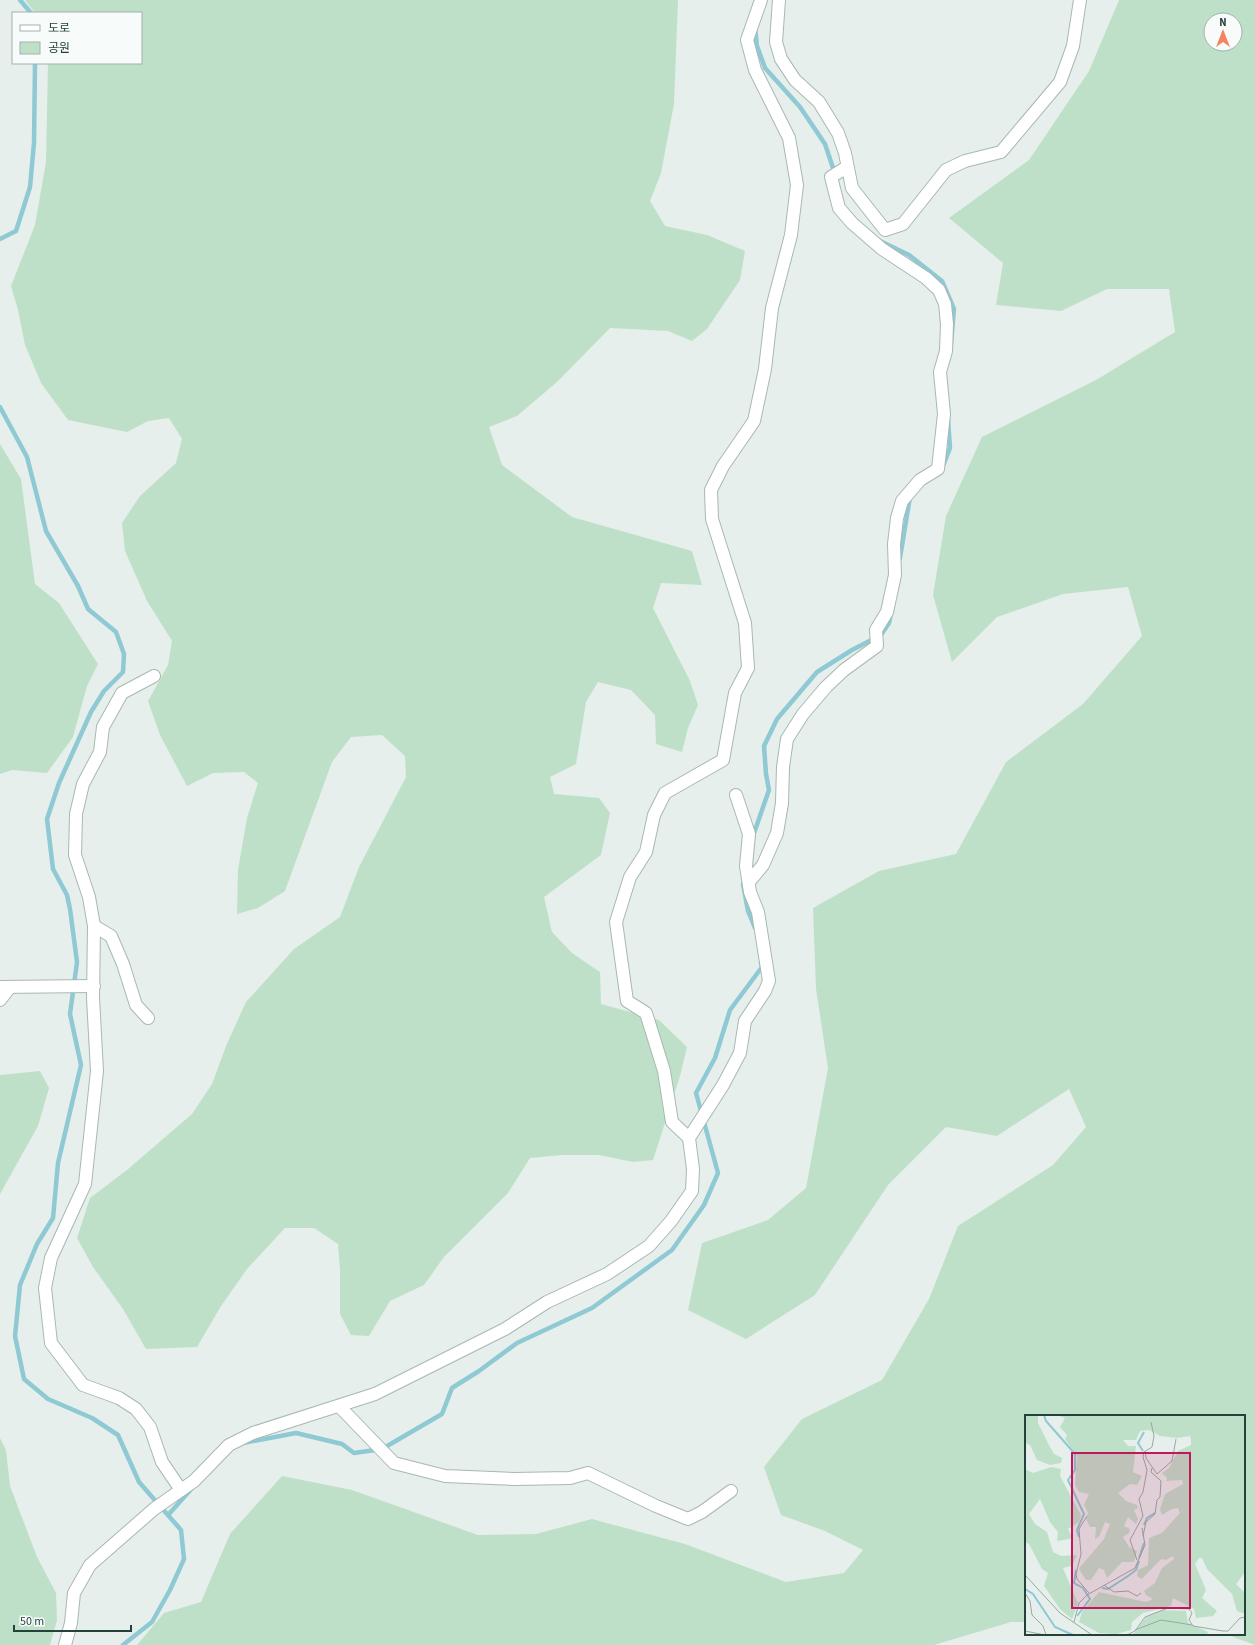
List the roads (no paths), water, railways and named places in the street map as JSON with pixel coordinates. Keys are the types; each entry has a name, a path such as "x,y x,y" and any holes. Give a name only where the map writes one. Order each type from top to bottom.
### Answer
{"street":[{"path":"779,0 776,42 781,59 794,80 819,102 838,133 845,152 845,168 852,188 885,230 903,224 946,170 965,161 1001,152 1060,82 1073,46 1080,0"},
{"path":"689,1137 672,1122 664,1072 646,1013 627,1001 616,922 630,877 646,852 654,815 665,793 723,760 735,693 748,668 745,622 712,519 712,490 723,466 754,421 765,369 772,308 791,235 797,186 789,138 755,70 747,40 761,1"},
{"path":"749,882 763,865 777,833 782,803 783,767 787,739 803,714 826,687 844,670 877,646 876,630 887,612 895,575 896,518 902,501 920,480 938,469 944,414 940,372 946,351 947,324 945,304 939,290 926,278 882,249 852,223 839,208 831,177 845,168"},
{"path":"154,676 122,693 103,727 100,752 83,784 76,814 75,855 89,897 94,926 89,986 97,1071 85,1184 51,1258 45,1288 50,1343 83,1385 119,1398 136,1409 150,1427 162,1462 181,1490"},
{"path":"64,1645 71,1624 74,1593 90,1565 154,1508 194,1481 229,1445 253,1433 375,1394 505,1329 547,1302 607,1274 649,1246 671,1221 692,1191 693,1168 689,1137 710,1102 723,1085 740,1053 745,1021 769,981 758,912 750,892 746,866 749,834 736,795"},
{"path":"94,926 111,936 123,964 136,1005 148,1018"},
{"path":"0,1000 5,987 89,986"},
{"path":"340,1406 394,1463 445,1476 527,1479 570,1478 588,1473 656,1506 688,1519 702,1512 731,1491"}],"waterway":[{"path":"20,0 30,12"},
{"path":"755,27 757,46 765,68 800,107 825,144 835,174"},
{"path":"0,239 16,231 30,187 34,143 35,64"},
{"path":"880,241 909,255 942,281 954,309 951,344"},
{"path":"0,407 27,457 46,531 78,586 88,609 116,632 124,654 123,672 104,691 91,712 59,783 47,819 53,869 67,895 70,909 77,962 70,1014 81,1065 58,1163 53,1218 37,1244 20,1285 15,1336 24,1379 48,1399 92,1418 118,1435 139,1482 181,1530 184,1559 170,1590 152,1622 123,1645"},
{"path":"943,466 950,448 948,419"},
{"path":"900,558 910,497"},
{"path":"752,839 769,790 764,746 777,719 817,672 852,650 881,635 889,623 891,613"},
{"path":"743,884 748,911 755,928"},
{"path":"243,1443 296,1433 342,1444 354,1453 382,1449 442,1414 452,1388 479,1371 517,1343 592,1308 672,1250 704,1205 718,1173 696,1093 715,1058 730,1010 762,967 761,963"},
{"path":"169,1514 193,1487"}]}
